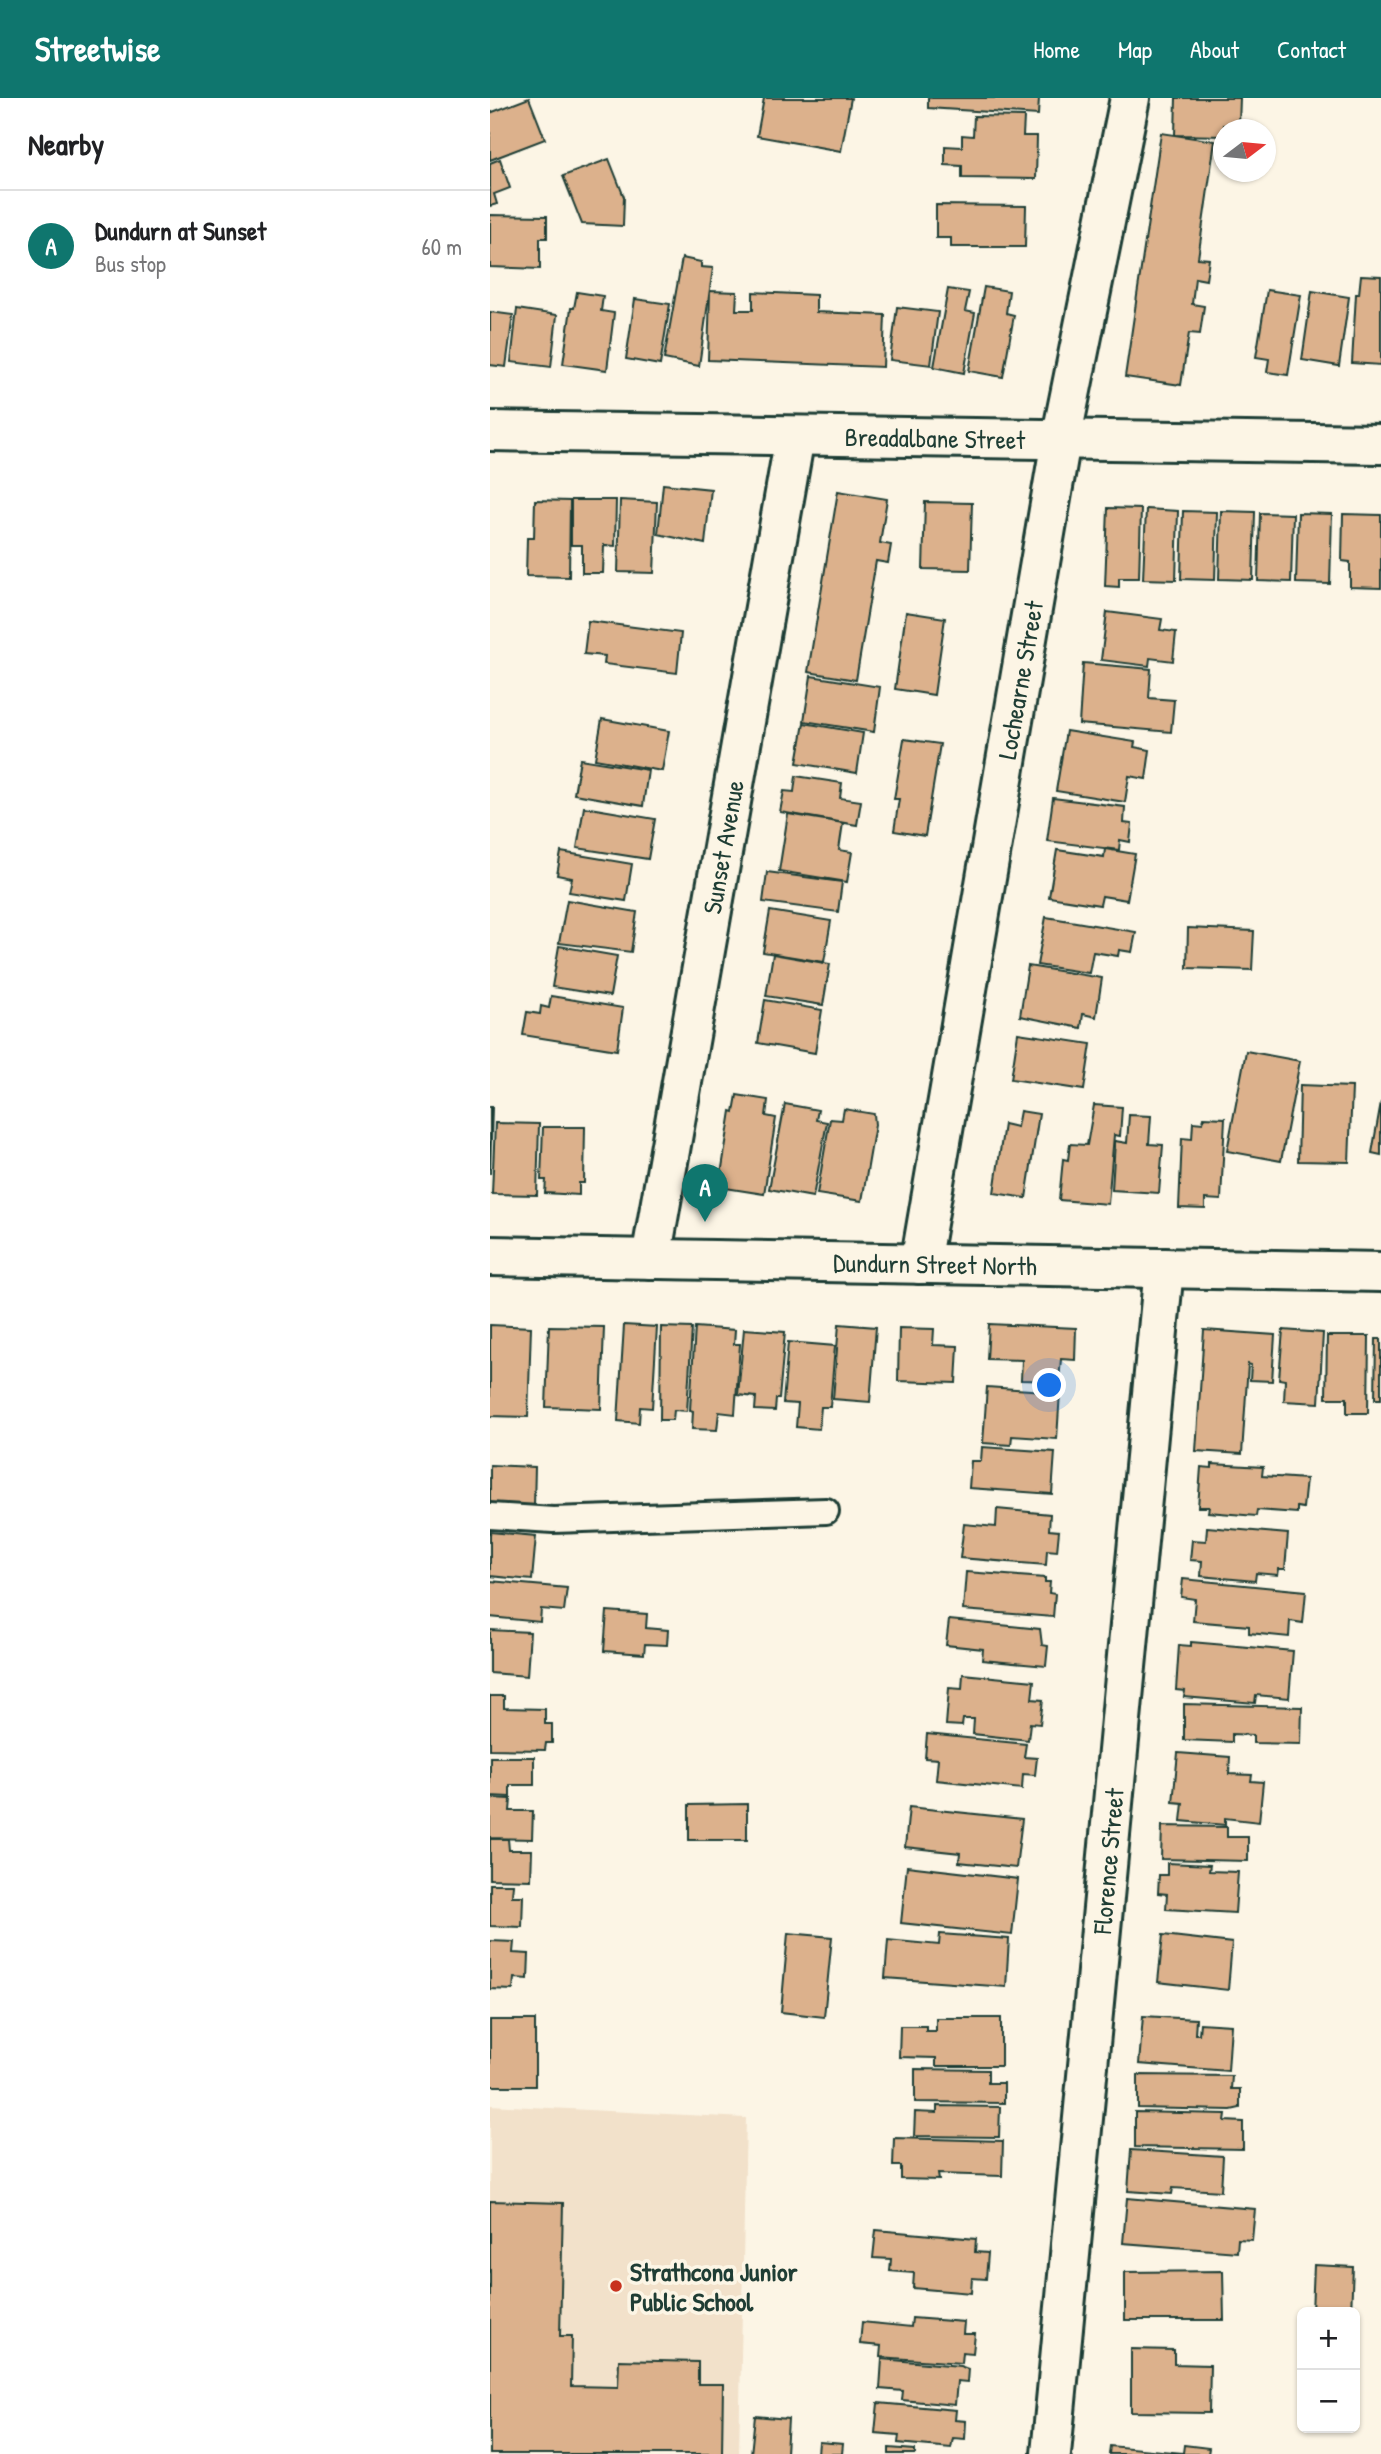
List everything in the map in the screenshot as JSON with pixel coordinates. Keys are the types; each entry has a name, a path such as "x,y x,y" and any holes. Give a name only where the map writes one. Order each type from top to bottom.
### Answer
{"street":[{"name":"Lochearne Street","path":"920,1264 1062,440 1130,98"},
{"name":"Breadalbane Street","path":"490,431 1381,444"},
{"name":"Sunset Avenue","path":"651,1259 795,436"},
{"name":"Dundurn Street North","path":"490,1256 1381,1272"},
{"name":"Florence Street","path":"1051,2454 1164,1268"}],"lane":[{"path":"490,1516 553,1520 826,1511"}],"shaded area":[{"name":"Strathcona Junior Public School","path":"490,2105 746,2118 739,2454 490,2454"}],"building":[{"path":"529,98 545,139 490,160 490,113"},
{"path":"764,98 851,98 841,151 757,136"},
{"path":"928,98 1039,98 1038,115 928,108"},
{"path":"1176,98 1240,98 1239,119 1213,119 1213,136 1175,135"},
{"path":"974,116 1024,117 1023,136 1037,136 1036,179 962,178 962,166 945,165 945,146 962,147 962,135 973,136"},
{"path":"1161,133 1213,141 1198,258 1209,259 1206,280 1195,278 1192,304 1204,306 1200,334 1189,333 1181,385 1125,377"},
{"path":"500,159 510,188 494,194 497,204 490,206 490,163"},
{"path":"609,159 624,197 623,226 582,224 563,176"},
{"path":"936,205 1026,206 1025,247 951,247 951,238 936,238"},
{"path":"490,215 547,216 547,238 540,238 540,269 490,267"},
{"path":"682,258 701,262 701,267 713,268 699,366 664,359"},
{"path":"1361,275 1381,276 1381,365 1352,363 1356,294 1359,294"},
{"path":"984,287 1009,291 1006,313 1014,315 1003,377 969,371"},
{"path":"948,289 969,292 965,311 975,313 964,373 934,367"},
{"path":"1267,290 1301,295 1288,375 1267,372 1269,359 1256,357"},
{"path":"710,291 737,292 736,310 753,310 753,292 816,295 816,312 885,315 883,367 708,360"},
{"path":"1312,291 1349,297 1339,366 1302,360"},
{"path":"577,292 603,296 601,311 614,313 607,370 563,364 571,308 574,308"},
{"path":"635,299 670,304 660,365 626,359"},
{"path":"897,307 938,312 931,365 890,360"},
{"path":"517,309 557,315 551,367 511,362"},
{"path":"490,312 513,315 506,367 490,365"},
{"path":"663,484 711,489 705,544 658,534"},
{"path":"838,491 887,499 880,543 891,545 888,563 876,561 856,680 808,672"},
{"path":"535,500 570,501 569,577 526,576 527,538 534,538"},
{"path":"571,500 616,500 615,546 604,545 603,573 582,573 582,545 571,545"},
{"path":"620,500 657,502 654,573 618,572"},
{"path":"925,502 972,503 970,570 923,569"},
{"path":"1108,508 1141,509 1139,578 1119,578 1119,587 1105,586"},
{"path":"1146,509 1178,511 1176,580 1143,579"},
{"path":"1183,511 1217,512 1215,580 1181,579"},
{"path":"1221,511 1255,512 1253,580 1219,579"},
{"path":"1260,513 1293,514 1291,582 1258,581"},
{"path":"1298,513 1332,514 1330,584 1296,583"},
{"path":"1343,514 1381,515 1381,588 1350,587 1350,562 1342,561"},
{"path":"906,612 945,618 934,695 895,689"},
{"path":"1107,612 1162,619 1160,630 1176,632 1173,661 1150,658 1149,666 1101,660"},
{"path":"588,621 681,633 677,673 604,664 605,656 584,654"},
{"path":"1083,663 1151,669 1149,698 1174,700 1171,732 1079,724"},
{"path":"811,676 880,687 874,732 804,721"},
{"path":"602,719 669,731 662,771 595,759"},
{"path":"804,723 863,733 857,773 797,763"},
{"path":"1066,731 1135,742 1134,747 1150,750 1146,779 1129,776 1125,802 1056,791"},
{"path":"904,739 940,744 925,836 894,831 899,799 894,799"},
{"path":"580,759 648,770 643,806 574,794"},
{"path":"796,776 842,783 840,798 861,801 857,825 780,812 784,791 794,792"},
{"path":"1053,798 1125,807 1124,823 1132,824 1130,842 1120,840 1119,850 1047,841"},
{"path":"584,807 655,819 648,859 577,848"},
{"path":"788,814 843,823 839,850 852,852 847,882 779,871"},
{"path":"1105,849 1135,854 1127,900 1102,896 1100,905 1049,897 1057,850 1104,857"},
{"path":"561,852 632,864 626,901 569,892 572,878 557,875"},
{"path":"767,872 842,882 838,912 763,902"},
{"path":"567,900 637,912 631,952 559,943"},
{"path":"770,911 831,921 824,962 763,952"},
{"path":"1046,917 1136,932 1132,952 1119,950 1118,956 1093,952 1089,973 1037,965"},
{"path":"1188,928 1254,931 1252,970 1187,968"},
{"path":"559,946 617,956 610,996 552,987"},
{"path":"773,954 830,964 823,1005 766,996"},
{"path":"1028,966 1102,978 1096,1017 1083,1014 1081,1028 1020,1016"},
{"path":"551,996 623,1008 617,1050 523,1035 527,1012 540,1014 541,1006 549,1008"},
{"path":"765,1000 822,1010 815,1053 758,1043"},
{"path":"1018,1033 1091,1044 1084,1090 1011,1079"},
{"path":"1246,1051 1300,1061 1281,1161 1227,1151"},
{"path":"1300,1085 1352,1087 1349,1162 1298,1161"},
{"path":"737,1095 768,1100 766,1116 776,1118 764,1194 719,1187 731,1111 734,1112"},
{"path":"1381,1102 1381,1155 1372,1153"},
{"path":"785,1104 818,1110 816,1120 827,1122 813,1197 769,1189"},
{"path":"1094,1105 1122,1107 1120,1136 1114,1135 1108,1204 1059,1200 1063,1159 1068,1160 1070,1144 1087,1145"},
{"path":"490,1107 492,1107 490,1174"},
{"path":"844,1109 874,1114 875,1125 862,1201 817,1194 830,1119 842,1120"},
{"path":"1020,1111 1039,1114 1026,1198 994,1193 1004,1124 1017,1127"},
{"path":"1129,1115 1151,1116 1149,1144 1163,1145 1159,1193 1112,1190 1115,1141 1127,1143"},
{"path":"1204,1117 1225,1118 1221,1200 1205,1199 1205,1209 1179,1208 1182,1138 1192,1139 1193,1122 1203,1123"},
{"path":"495,1123 539,1124 537,1195 492,1194"},
{"path":"543,1127 585,1127 584,1183 579,1183 579,1195 545,1193 546,1180 541,1180"},
{"path":"839,1324 876,1327 870,1402 833,1399"},
{"path":"989,1324 1076,1328 1075,1360 1061,1359 1059,1381 1021,1380 1022,1360 987,1359"},
{"path":"490,1325 531,1327 528,1417 490,1416"},
{"path":"624,1325 657,1327 652,1408 640,1407 639,1423 618,1421"},
{"path":"549,1326 604,1327 601,1409 546,1407"},
{"path":"661,1327 692,1328 687,1411 674,1410 673,1420 660,1420"},
{"path":"695,1327 735,1330 734,1344 740,1344 735,1414 719,1412 717,1430 692,1429 693,1411 690,1410"},
{"path":"899,1328 934,1329 933,1345 958,1346 956,1383 898,1381"},
{"path":"744,1329 785,1332 779,1399 776,1399 775,1411 755,1410 756,1397 738,1395"},
{"path":"1204,1330 1275,1335 1272,1381 1250,1380 1251,1365 1248,1364 1242,1454 1196,1451"},
{"path":"1283,1330 1323,1333 1319,1403 1284,1401 1285,1380 1279,1379"},
{"path":"1327,1336 1369,1336 1368,1413 1347,1413 1347,1398 1326,1398"},
{"path":"1376,1339 1381,1339 1381,1399 1375,1399"},
{"path":"788,1342 835,1346 830,1407 821,1407 819,1429 796,1427 798,1404 783,1403"},
{"path":"987,1387 1060,1392 1057,1439 1012,1436 1011,1445 983,1443"},
{"path":"982,1447 1055,1452 1052,1494 969,1488 971,1461 981,1461"},
{"path":"1212,1464 1263,1467 1262,1476 1306,1479 1303,1508 1297,1507 1297,1513 1257,1510 1256,1516 1208,1512 1209,1507 1198,1507 1201,1467 1212,1468"},
{"path":"490,1465 535,1467 534,1506 490,1504"},
{"path":"997,1509 1050,1514 1049,1530 1059,1531 1057,1551 1047,1550 1046,1565 960,1558 964,1524 996,1527"},
{"path":"1207,1527 1288,1534 1285,1569 1279,1569 1278,1575 1256,1573 1255,1581 1201,1576 1202,1561 1190,1560 1192,1540 1206,1541"},
{"path":"490,1532 536,1536 532,1580 490,1576"},
{"path":"966,1572 1045,1578 1045,1582 1050,1582 1049,1593 1055,1594 1053,1617 963,1610"},
{"path":"1183,1579 1306,1591 1303,1623 1290,1621 1289,1637 1249,1633 1249,1626 1193,1621 1195,1599 1181,1597"},
{"path":"490,1581 567,1588 564,1611 541,1609 540,1622 490,1617"},
{"path":"607,1611 647,1614 646,1628 668,1630 667,1645 645,1644 644,1654 604,1651"},
{"path":"949,1620 1040,1629 1042,1645 1048,1646 1046,1666 982,1660 983,1649 946,1645"},
{"path":"490,1630 530,1632 527,1676 490,1673"},
{"path":"1191,1642 1293,1651 1289,1698 1256,1695 1255,1703 1184,1697 1185,1691 1176,1690 1179,1645 1191,1646"},
{"path":"963,1674 1034,1681 1032,1699 1043,1700 1040,1724 1030,1723 1028,1740 973,1734 974,1719 963,1719 962,1726 946,1725 949,1688 962,1689"},
{"path":"490,1696 504,1696 504,1708 545,1709 545,1724 552,1724 552,1743 546,1743 545,1750 490,1749"},
{"path":"1184,1704 1302,1707 1301,1744 1253,1743 1253,1735 1232,1734 1232,1742 1184,1740"},
{"path":"927,1734 1026,1744 1024,1757 1037,1758 1035,1775 1023,1774 1022,1789 936,1780 938,1759 925,1758"},
{"path":"1178,1753 1230,1757 1229,1774 1252,1775 1251,1781 1263,1782 1259,1822 1225,1818 1225,1825 1181,1821 1183,1803 1173,1802"},
{"path":"490,1757 534,1757 534,1785 510,1785 510,1797 490,1796"},
{"path":"490,1798 511,1799 510,1811 533,1811 532,1839 490,1838"},
{"path":"747,1804 747,1840 689,1840 689,1805"},
{"path":"909,1807 1022,1819 1016,1868 959,1862 960,1853 905,1847"},
{"path":"1162,1826 1227,1827 1227,1837 1248,1837 1248,1861 1161,1859"},
{"path":"490,1839 508,1839 509,1850 532,1850 531,1880 490,1879"},
{"path":"1167,1863 1210,1865 1209,1871 1238,1872 1235,1913 1166,1909 1167,1894 1158,1893 1159,1875 1167,1875"},
{"path":"907,1866 1018,1879 1012,1935 901,1923"},
{"path":"490,1884 513,1884 512,1896 523,1896 522,1927 490,1926"},
{"path":"788,1933 832,1937 824,2017 781,2012"},
{"path":"940,1934 1009,1939 1006,1987 885,1978 888,1940 939,1945"},
{"path":"1163,1935 1232,1943 1228,1990 1158,1982"},
{"path":"490,1941 514,1942 513,1953 529,1954 528,1979 514,1978 513,1990 490,1989"},
{"path":"1143,2016 1196,2019 1195,2034 1199,2034 1200,2023 1231,2025 1228,2071 1139,2064"},
{"path":"936,2018 1001,2018 1001,2066 936,2066 936,2058 899,2057 900,2026 926,2026 926,2031 936,2031"},
{"path":"490,2020 535,2020 535,2086 490,2086"},
{"path":"915,2069 988,2070 988,2083 1004,2083 1004,2103 915,2102"},
{"path":"1138,2075 1232,2076 1231,2089 1240,2089 1240,2108 1138,2108"},
{"path":"937,2106 1000,2107 999,2137 914,2136 915,2112 937,2113"},
{"path":"1135,2112 1226,2114 1225,2121 1243,2122 1243,2149 1135,2147"},
{"path":"894,2138 1003,2141 1002,2176 938,2174 939,2180 901,2179 901,2166 893,2166"},
{"path":"1131,2150 1223,2156 1221,2191 1173,2188 1172,2194 1128,2191"},
{"path":"1127,2198 1255,2209 1252,2240 1238,2239 1237,2252 1123,2243"},
{"path":"490,2201 563,2203 560,2336 572,2336 571,2386 618,2387 619,2360 698,2362 698,2384 723,2384 722,2454 490,2454"},
{"path":"876,2230 976,2239 975,2252 988,2253 986,2279 972,2278 971,2293 913,2288 914,2273 890,2271 891,2259 873,2258"},
{"path":"1314,2265 1353,2267 1351,2307 1312,2307"},
{"path":"1223,2271 1224,2320 1125,2320 1125,2272"},
{"path":"912,2318 964,2322 963,2334 975,2334 973,2353 962,2352 961,2363 880,2357 881,2346 860,2344 862,2322 911,2327"},
{"path":"1131,2349 1174,2350 1174,2364 1210,2365 1209,2413 1131,2412"},
{"path":"882,2359 960,2366 968,2369 967,2382 957,2381 955,2405 902,2400 903,2391 880,2389"},
{"path":"878,2403 956,2410 955,2420 966,2421 965,2439 953,2438 951,2448 898,2443 899,2435 875,2433"},
{"path":"755,2416 788,2419 786,2453 792,2454 751,2454"},
{"path":"819,2442 843,2444 842,2454 818,2454"},
{"path":"1184,2445 1209,2448 1208,2454 1109,2454 1110,2446 1183,2453"},
{"path":"889,2448 915,2450 915,2454 889,2454"}],"place":[{"name":"Dundurn at Sunset","path":"705,1222"},
{"name":"Strathcona Junior Public School","path":"616,2286"}]}
